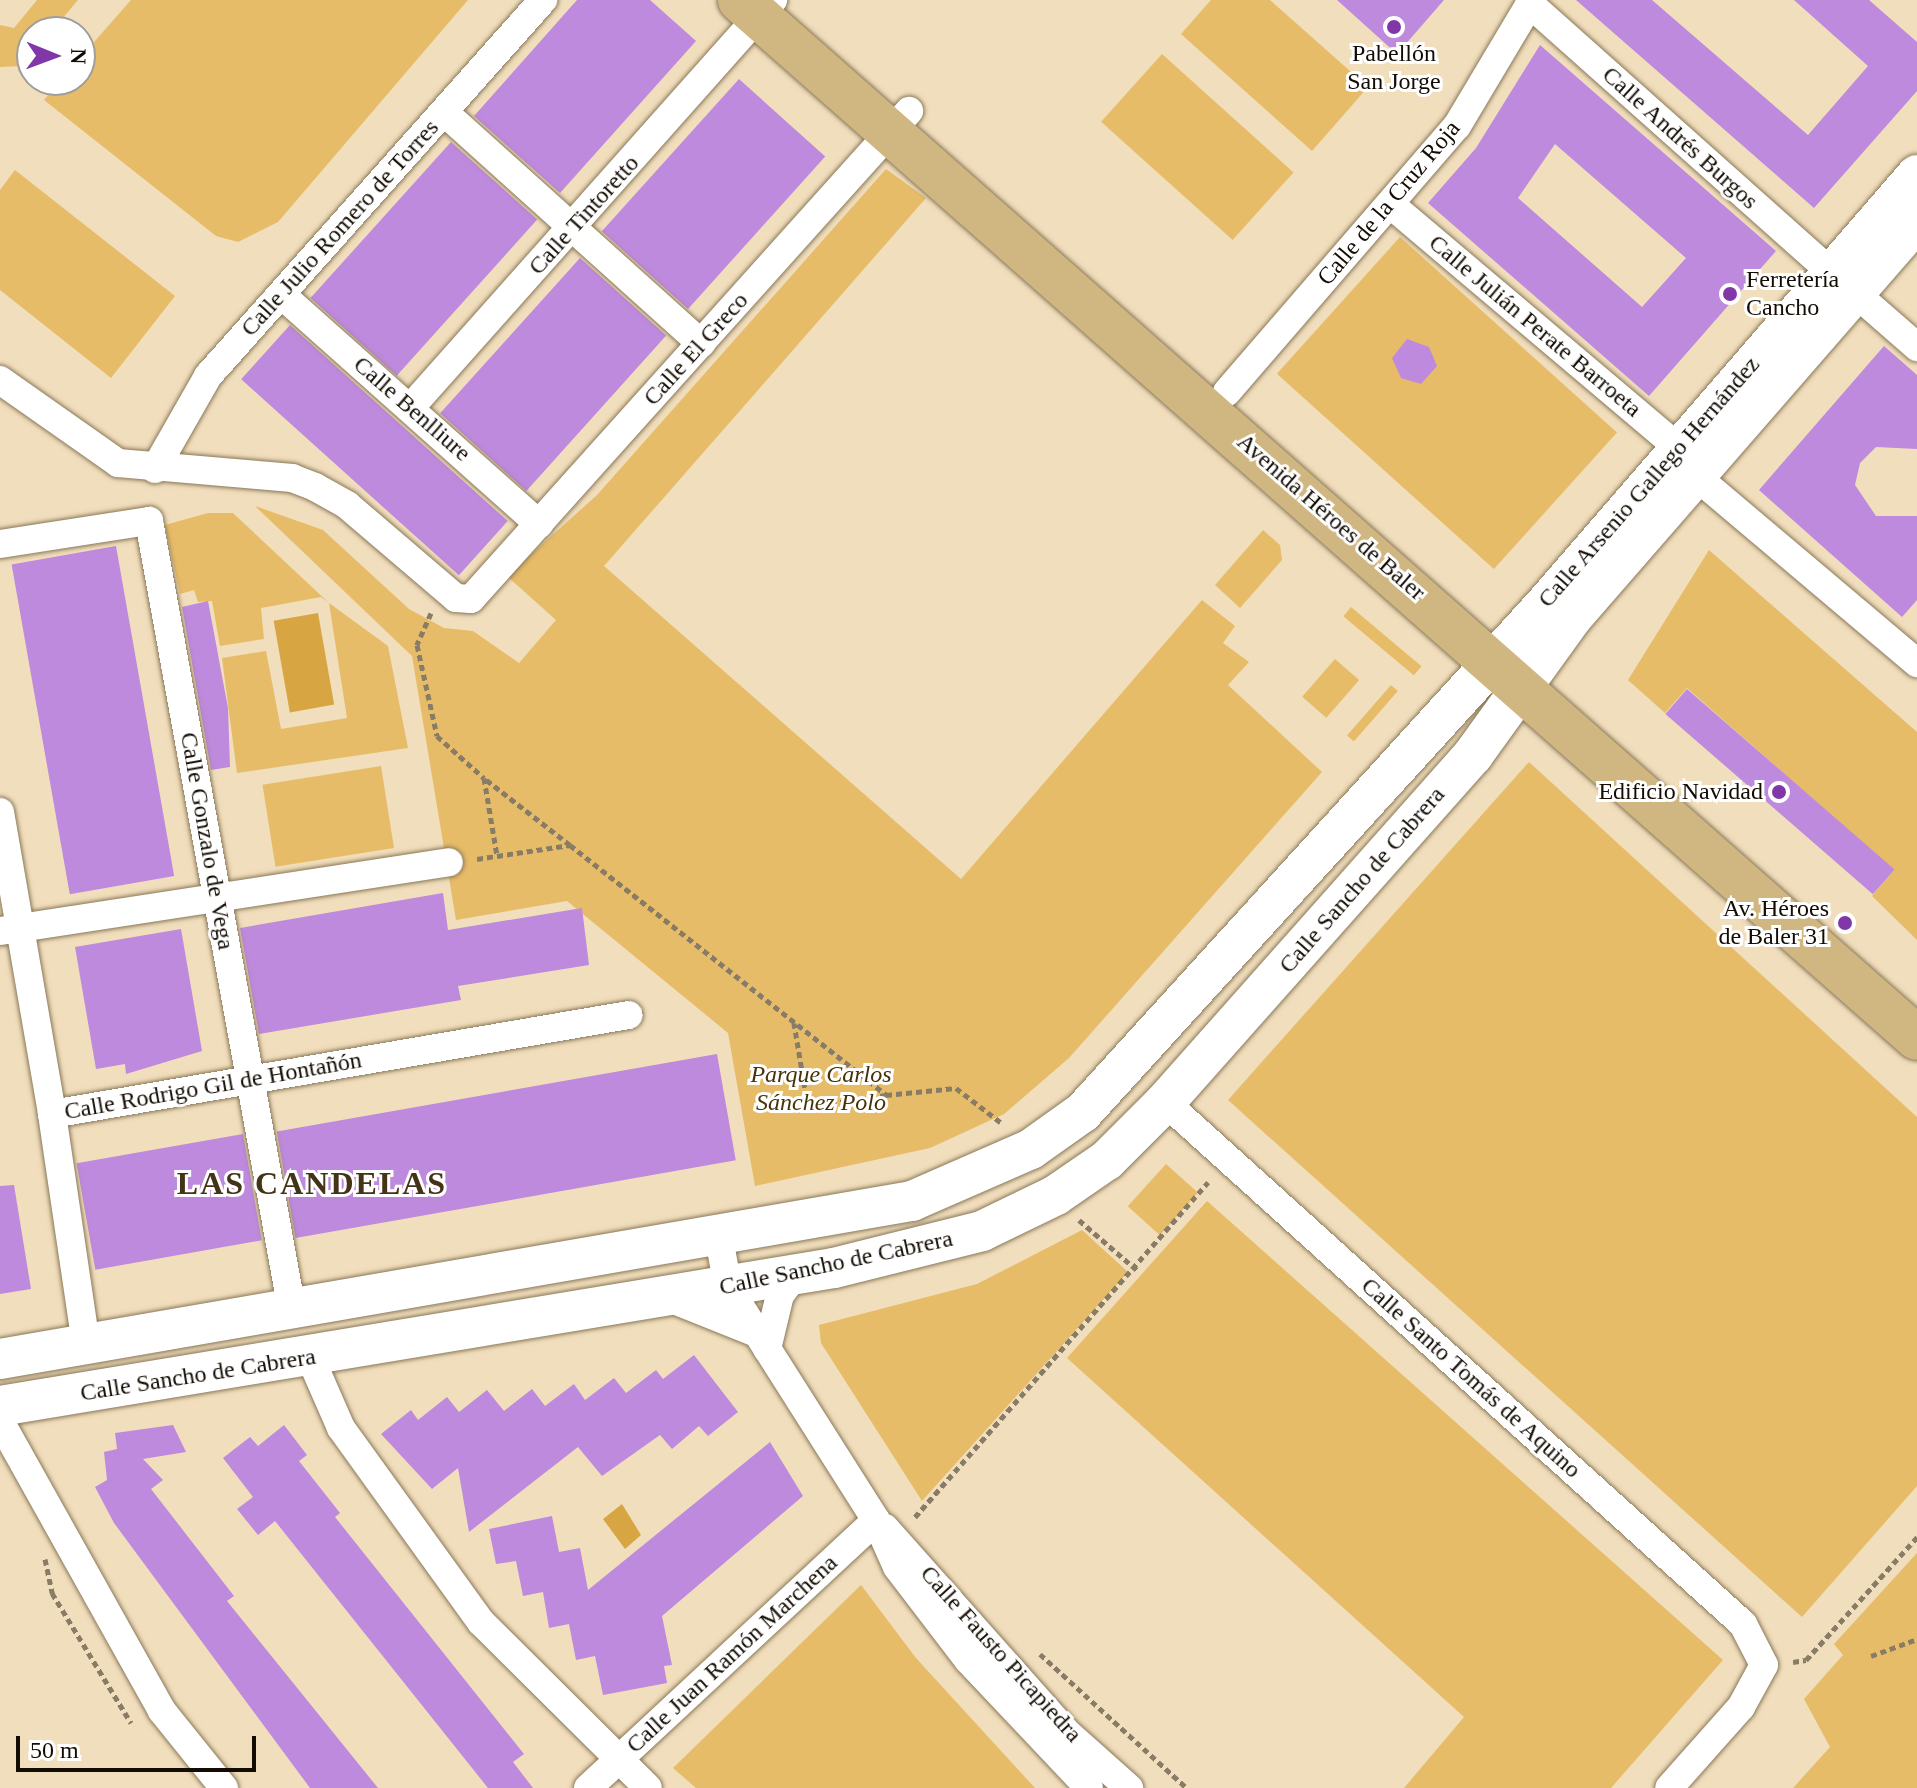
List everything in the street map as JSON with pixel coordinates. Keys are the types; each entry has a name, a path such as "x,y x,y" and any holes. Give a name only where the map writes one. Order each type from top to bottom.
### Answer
{"main road":[{"name":"Avenida Héroes de Baler","path":"762,7 1227,392 1515,666"},
{"name":"Avenida Héroes de Baler","path":"899,121 1515,666 1916,1014"},
{"name":"Calle Arsenio Gallego Hernández","path":"1515,666 1571,619 1688,463 1843,282 1917,175"},
{"name":"Calle Arsenio Gallego Hernández","path":"1843,282 1917,221"},
{"name":"Calle Sancho de Cabrera","path":"0,1406 665,1298 924,1249 1056,1195 1107,1160 1165,1102 1515,666"},
{"name":"Calle Sancho de Cabrera","path":"0,1359 719,1238 912,1201 1031,1149 1083,1112 1515,666"}],"street":[{"name":"Calle Julio Romero de Torres","path":"155,469 208,376 283,296 543,0"},
{"name":"Calle de la Cruz Roja","path":"1227,392 1457,126 1531,2"},
{"name":"Calle Andrés Burgos","path":"1531,2 1917,347"},
{"name":"Calle Tintoretto","path":"411,407 574,227 762,7"},
{"path":"444,112 701,343"},
{"name":"Calle El Greco","path":"442,587 456,598 486,589 539,524 899,121"},
{"name":"Calle Julián Perate Barroeta","path":"1390,204 1688,463 1913,650"},
{"name":"Calle Benlliure","path":"283,296 539,524"},
{"path":"0,380 118,463 155,469 292,478 315,487 347,505 442,587"},
{"name":"Calle Gonzalo de Vega","path":"0,544 149,521 292,1310"},
{"name":"Calle Rodrigo Gil de Hontañón","path":"0,812 10,929 52,1114 629,1015"},
{"path":"10,929 449,862"},
{"name":"Calle Santo Tomás de Aquino","path":"1165,1102 1743,1624 1764,1665"},
{"path":"52,1114 86,1345"},
{"name":"Calle Fausto Picapiedra","path":"719,1238 728,1287 886,1529 1065,1731 1129,1788"},
{"path":"665,1298 762,1342 780,1295 796,1274"},
{"path":"310,1357 341,1428 446,1576 617,1761 648,1788"},
{"path":"0,1421 155,1699 224,1788"},
{"name":"Calle Fausto Picapiedra","path":"886,1529 897,1567 968,1660 1089,1788"},
{"name":"Calle Juan Ramón Marchena","path":"588,1788 886,1529"},
{"path":"1669,1788 1741,1707 1764,1665"}],"path":[{"path":"442,587 417,645 423,684 437,736 484,778 886,1095"},
{"path":"484,778 497,856"},
{"path":"449,862 570,845"},
{"path":"794,1023 808,1107 956,1088 1031,1149"},
{"path":"886,1529 1137,1270 1202,1197 1220,1152"},
{"path":"1056,1195 1137,1270"},
{"path":"1764,1665 1806,1660 1917,1537"},
{"path":"41,1564 102,1684 137,1731"},
{"path":"1871,1656 1917,1639"},
{"path":"1030,1643 1187,1788"}],"green space":[{"path":"37,0 78,0 64,16 24,16"},
{"path":"131,0 468,0 278,222 238,242 216,236 44,100 47,96 96,96 96,40"},
{"path":"1211,0 1270,0 1368,87 1312,151 1181,34"},
{"path":"0,25 14,28 16,26 16,66 0,67"},
{"path":"1162,54 1294,172 1233,240 1101,122"},
{"name":"Parque Carlos Sánchez Polo","path":"886,169 926,198 604,566 961,879 1202,600 1235,626 1223,643 1249,662 1228,685 1322,772 1069,1058 1004,1114 930,1148 755,1186 728,1033 567,901 456,920 412,656 255,506 323,530 409,609 444,628 473,631 519,663 556,620 507,576 597,495"},
{"path":"15,170 175,296 111,378 0,290 0,190"},
{"path":"1400,237 1617,432 1494,569 1277,374"},
{"path":"208,513 233,513 329,603 321,597 261,608 264,639 220,646 212,601 198,602 194,590 180,594 165,525"},
{"path":"1263,530 1280,545 1282,560 1240,608 1215,585"},
{"path":"1709,550 1917,732 1917,940 1872,896 1894,870 1687,688 1665,713 1628,680"},
{"path":"329,603 388,646 408,748 237,773 222,658 266,651 281,729 347,718"},
{"path":"1351,607 1421,666 1414,675 1343,616"},
{"path":"1335,659 1359,680 1326,718 1302,697"},
{"path":"1391,685 1398,691 1354,741 1347,736"},
{"path":"1529,762 1917,1117 1917,1486 1802,1617 1228,1100"},
{"path":"381,766 394,848 275,867 262,785"},
{"path":"1166,1164 1198,1193 1160,1235 1128,1206"},
{"path":"1207,1201 1723,1660 1611,1788 1404,1788 1464,1717 1067,1358"},
{"path":"1082,1230 1128,1272 922,1501 821,1343 819,1325 977,1284"},
{"path":"1917,1553 1917,1788 1793,1788 1830,1747 1804,1699 1843,1655 1834,1644"},
{"path":"861,1585 916,1658 1035,1788 696,1788 673,1768"}],"shaded area":[{"path":"318,613 334,705 290,712 274,621"},
{"path":"622,1504 641,1535 625,1549 603,1519"}],"building":[{"path":"577,0 650,0 696,41 560,193 474,116"},
{"name":"Pabellón San Jorge","path":"1337,0 1444,0 1397,54"},
{"path":"1576,0 1652,0 1808,135 1868,66 1794,0 1869,0 1917,42 1917,91 1814,208"},
{"path":"1540,45 1776,251 1649,396 1428,203 1476,148","holes":["1555,144 1686,258 1642,307 1518,198"]},
{"path":"739,79 825,157 688,309 602,231"},
{"path":"451,142 537,220 397,376 310,298"},
{"path":"580,258 666,336 526,491 440,413"},
{"path":"290,325 508,521 459,575 241,379"},
{"path":"1407,339 1429,347 1437,366 1421,384 1401,378 1392,358"},
{"path":"1884,346 1917,375 1917,449 1876,447 1860,463 1855,485 1876,516 1917,516 1917,600 1902,617 1759,490"},
{"path":"116,546 174,876 70,894 12,564"},
{"path":"208,601 228,708 230,767 211,770 182,607"},
{"name":"Edificio Navidad","path":"1687,689 1895,869 1873,894 1665,714"},
{"path":"443,893 448,930 582,908 589,965 458,986 461,1000 259,1034 240,928"},
{"path":"181,929 202,1051 126,1074 125,1064 96,1069 75,947"},
{"path":"717,1054 736,1160 296,1238 277,1132"},
{"path":"243,1134 262,1240 95,1270 77,1163"},
{"path":"14,1185 31,1289 0,1294 0,1186"},
{"path":"694,1355 738,1412 708,1436 699,1426 672,1449 660,1435 602,1476 578,1447 469,1532 458,1468 432,1489 381,1434 411,1410 418,1420 447,1397 459,1412 487,1390 504,1411 532,1389 545,1406 574,1384 585,1400 614,1378 626,1393 656,1370 663,1379"},
{"path":"173,1425 186,1452 143,1459 163,1480 151,1489 234,1596 227,1601 378,1788 310,1788 114,1523 95,1487 107,1480 104,1452 117,1449 115,1433"},
{"path":"284,1425 307,1455 299,1461 340,1513 335,1517 524,1754 513,1762 533,1788 488,1788 275,1521 258,1535 237,1509 253,1497 223,1458 250,1437 258,1446"},
{"path":"770,1442 803,1496 662,1616 672,1665 664,1666 667,1683 603,1695 595,1656 576,1660 569,1624 549,1628 543,1592 523,1596 516,1561 496,1564 489,1529 552,1516 559,1552 580,1548 588,1590"}],"place":[{"name":"Pabellón San Jorge","path":"1394,27"},
{"name":"Ferretería Cancho","path":"1730,294"},
{"name":"Edificio Navidad","path":"1779,792"},
{"name":"Av. Héroes de Baler 31","path":"1845,923"}],"district":[{"name":"LAS CANDELAS","path":"312,1183"}]}
